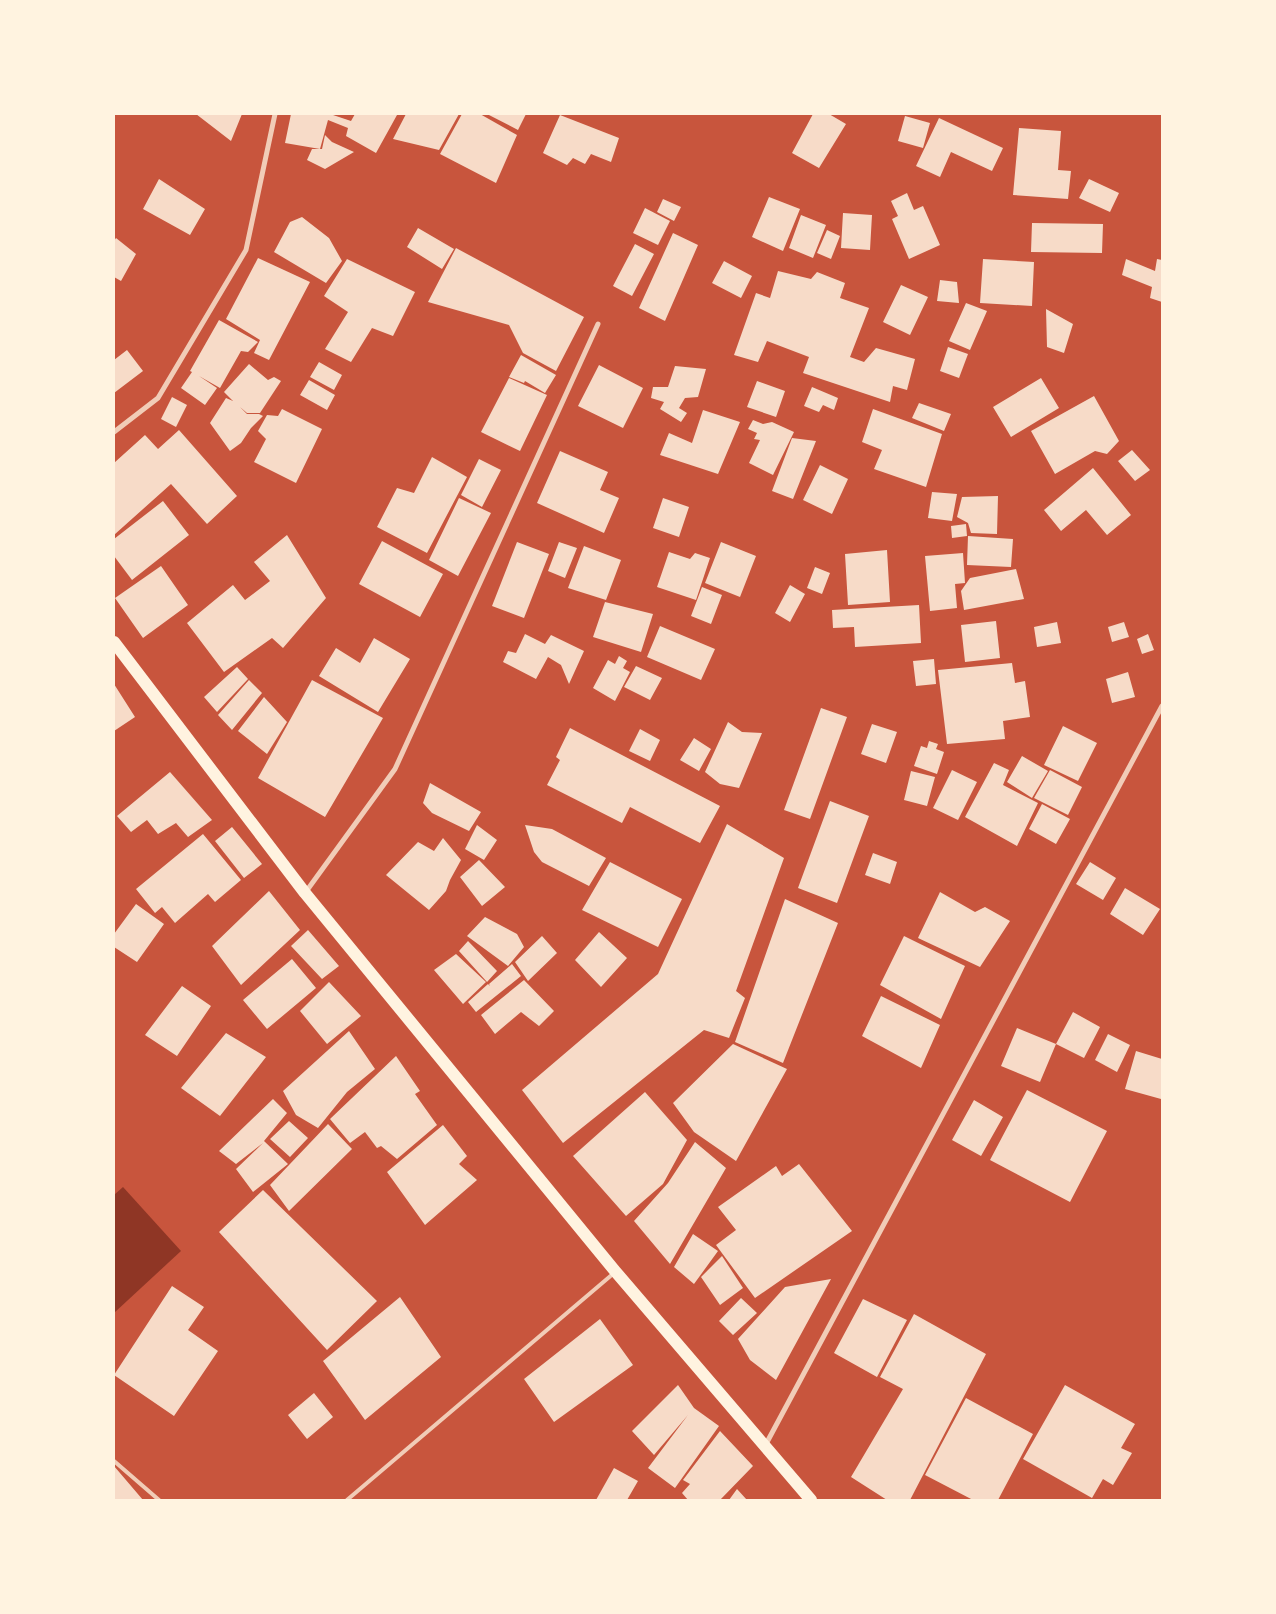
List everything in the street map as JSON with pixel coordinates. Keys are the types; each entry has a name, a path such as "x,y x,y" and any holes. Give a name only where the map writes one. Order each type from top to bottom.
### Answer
{"main road":[{"path":"114,642 305,893 615,1271 811,1500"}],"street":[{"path":"114,432 158,398 246,250 276,114"},
{"path":"305,893 394,769 598,324"},
{"path":"765,1444 1162,706"}],"lane":[{"path":"347,1500 615,1271"},
{"path":"114,1461 159,1500"}],"shaded area":[{"path":"123,1187 181,1251 114,1313 114,1195"}],"building":[{"path":"196,114 242,114 231,141"},
{"path":"291,114 330,114 351,121 355,114 397,115 376,153 346,136 348,128 328,120 320,149 285,143"},
{"path":"406,114 459,114 439,150 393,139"},
{"path":"462,114 480,114 517,135 496,183 440,154"},
{"path":"487,114 526,114 518,130"},
{"path":"813,114 829,114 846,124 819,168 792,153"},
{"path":"560,115 619,138 611,162 591,154 585,164 573,158 567,165 543,153"},
{"path":"905,116 930,123 923,148 898,141"},
{"path":"939,118 1003,148 992,171 951,152 940,177 916,166"},
{"path":"1019,128 1061,131 1058,170 1071,171 1068,199 1013,195"},
{"path":"325,135 332,142 354,152 325,169 307,160 312,149 322,149"},
{"path":"159,179 205,209 190,235 143,209"},
{"path":"1089,179 1119,193 1110,212 1079,198"},
{"path":"907,193 914,210 923,206 940,245 909,259 892,219 898,216 891,201"},
{"path":"769,197 800,209 783,251 752,237"},
{"path":"663,199 681,207 674,221 657,212"},
{"path":"645,208 670,221 658,245 633,233"},
{"path":"843,213 872,215 870,250 841,248"},
{"path":"801,215 826,225 813,258 789,248"},
{"path":"302,217 329,238 342,261 326,283 274,252 290,222"},
{"path":"1032,223 1103,224 1102,253 1031,252"},
{"path":"418,228 454,249 442,269 407,247"},
{"path":"827,230 840,236 831,259 817,253"},
{"path":"673,233 698,245 665,321 639,308"},
{"path":"116,238 136,254 121,281 114,277 114,241"},
{"path":"635,244 654,254 632,296 613,286"},
{"path":"456,248 584,317 556,371 523,353 509,325 428,302"},
{"path":"258,258 310,282 269,360 254,353 260,340 226,319"},
{"path":"347,259 415,292 393,336 372,328 351,362 325,349 348,312 324,296"},
{"path":"983,259 1034,262 1032,306 980,303"},
{"path":"1126,259 1155,271 1157,259 1162,260 1162,302 1150,298 1152,287 1122,275"},
{"path":"724,261 752,276 741,298 712,283"},
{"path":"778,271 811,279 817,272 845,283 840,298 869,308 850,357 864,362 876,348 915,359 907,390 893,386 890,402 803,373 809,357 767,341 758,362 734,355 756,293 770,298"},
{"path":"940,280 957,282 959,303 937,301"},
{"path":"901,285 928,297 910,335 883,322"},
{"path":"966,303 987,311 970,350 949,341"},
{"path":"1046,309 1073,324 1064,353 1047,347"},
{"path":"219,320 258,342 248,352 241,351 220,388 199,376 217,388 205,405 181,388 192,372 190,371"},
{"path":"948,347 968,354 959,378 940,371"},
{"path":"127,350 143,371 114,393 114,360"},
{"path":"521,355 556,375 545,393 525,381 524,383 509,377"},
{"path":"319,362 342,375 334,390 310,377"},
{"path":"249,364 268,380 274,377 281,381 260,413 247,413 240,407 247,414 263,416 251,428 241,443 230,451 210,423 226,398 233,401 224,392"},
{"path":"599,365 643,388 623,428 578,406"},
{"path":"675,366 706,369 698,397 685,398 679,408 687,413 681,422 660,409 664,402 651,398 653,387 668,387"},
{"path":"509,378 547,395 520,451 481,432"},
{"path":"1041,378 1059,408 1011,437 993,407"},
{"path":"309,380 335,395 327,410 300,395"},
{"path":"757,381 785,391 776,417 747,407"},
{"path":"812,387 838,398 834,410 823,405 819,412 804,406"},
{"path":"1094,396 1119,441 1107,454 1095,451 1055,474 1031,431"},
{"path":"172,397 187,405 176,427 161,419"},
{"path":"919,403 951,414 944,431 912,418"},
{"path":"282,409 322,429 296,483 254,462 266,439 258,431 267,415 278,416"},
{"path":"873,409 942,434 926,487 874,469 882,450 862,442"},
{"path":"703,410 740,422 718,474 660,455 669,433 692,443"},
{"path":"753,420 763,424 772,422 794,432 773,475 749,463 760,440 754,439 757,433 748,429"},
{"path":"179,430 237,496 207,524 171,484 114,535 114,463 145,435 158,449"},
{"path":"792,438 816,441 793,499 772,491"},
{"path":"1132,450 1150,470 1135,481 1118,461"},
{"path":"560,451 608,472 600,490 619,498 604,533 537,503"},
{"path":"432,457 467,477 427,553 377,527 397,488 414,493"},
{"path":"479,459 501,470 482,507 461,495"},
{"path":"820,465 848,479 832,514 803,500"},
{"path":"1093,468 1131,515 1107,535 1086,510 1061,531 1044,510"},
{"path":"932,492 957,494 952,521 928,518"},
{"path":"998,496 997,534 971,533 968,523 957,517 962,497"},
{"path":"459,498 491,513 458,576 429,560"},
{"path":"663,498 689,507 679,537 653,528"},
{"path":"163,501 189,535 132,580 114,556 114,539"},
{"path":"966,524 967,536 952,538 951,526"},
{"path":"287,535 326,598 283,648 272,638 224,672 187,623 233,585 245,600 270,581 254,562"},
{"path":"968,536 1013,539 1011,567 967,565"},
{"path":"382,541 443,574 420,617 359,584"},
{"path":"517,542 549,554 524,618 492,606"},
{"path":"559,542 577,548 565,578 548,571"},
{"path":"721,542 756,556 740,597 705,583"},
{"path":"584,546 621,560 606,600 568,588"},
{"path":"887,550 890,602 848,605 845,554"},
{"path":"669,552 690,559 695,553 710,558 696,600 657,587"},
{"path":"963,553 965,583 955,584 957,608 930,611 925,556"},
{"path":"161,566 188,605 143,638 115,598"},
{"path":"815,567 830,573 822,594 807,588"},
{"path":"1016,569 1024,599 964,610 961,591 970,578"},
{"path":"790,585 805,594 790,622 775,613"},
{"path":"702,587 722,595 711,624 691,616"},
{"path":"605,602 653,614 641,652 593,637"},
{"path":"919,605 921,643 855,647 854,627 833,628 832,610"},
{"path":"996,621 1000,658 965,662 961,625"},
{"path":"1057,622 1061,643 1037,647 1034,627"},
{"path":"1124,622 1129,637 1112,642 1108,627"},
{"path":"660,626 715,649 701,680 647,657"},
{"path":"525,634 545,644 551,635 584,651 569,684 561,665 548,657 536,679 503,662 508,651 516,653"},
{"path":"1148,634 1154,650 1142,654 1137,639"},
{"path":"374,638 410,659 378,712 319,676 336,648 360,663"},
{"path":"619,656 627,661 623,668 630,672 615,701 593,688 608,660 615,664"},
{"path":"934,659 936,684 916,686 913,661"},
{"path":"1012,663 1015,683 1025,681 1030,717 1003,721 1005,739 947,744 938,670"},
{"path":"636,666 662,678 650,700 624,687"},
{"path":"237,667 248,679 217,712 204,697"},
{"path":"1128,672 1135,697 1112,703 1106,679"},
{"path":"249,680 262,693 232,730 218,715"},
{"path":"312,680 383,718 325,817 258,778"},
{"path":"114,684 135,717 114,731"},
{"path":"264,697 287,722 267,754 238,731"},
{"path":"821,708 847,717 810,819 784,810"},
{"path":"728,722 742,732 762,733 739,788 720,784 705,772"},
{"path":"872,724 897,732 886,763 861,754"},
{"path":"1063,726 1097,743 1078,781 1044,765"},
{"path":"570,728 720,806 700,843 630,807 622,823 547,785 560,760 556,757"},
{"path":"640,729 660,740 650,761 629,751"},
{"path":"694,738 711,749 699,771 680,760"},
{"path":"929,741 938,744 936,749 944,752 937,774 914,766 921,746 927,748"},
{"path":"1022,756 1048,771 1032,798 1007,782"},
{"path":"994,763 1009,770 1003,785 1038,803 1017,846 965,817"},
{"path":"952,770 977,782 958,820 933,808"},
{"path":"1050,770 1082,787 1068,815 1034,798"},
{"path":"911,771 935,777 927,806 904,800"},
{"path":"170,772 212,820 188,837 176,823 158,834 147,820 131,832 117,816"},
{"path":"430,783 481,812 469,831 432,813 423,803"},
{"path":"830,801 869,816 837,903 798,888"},
{"path":"1042,804 1070,819 1056,844 1029,829"},
{"path":"727,824 784,858 736,991 745,998 729,1038 704,1030 563,1143 522,1090 658,974"},
{"path":"477,825 497,840 484,860 465,849"},
{"path":"525,825 552,829 606,858 589,886 542,862 534,852"},
{"path":"232,827 262,864 244,878 215,841"},
{"path":"203,834 241,880 215,902 208,894 175,923 162,907 155,913 136,889"},
{"path":"443,838 461,860 446,891 429,910 386,875 418,842 434,851"},
{"path":"873,853 897,862 890,884 865,875"},
{"path":"479,860 505,887 482,906 460,877"},
{"path":"610,862 682,899 658,947 582,910"},
{"path":"1090,862 1116,878 1103,900 1076,884"},
{"path":"1125,888 1160,909 1143,935 1110,914"},
{"path":"269,891 300,930 241,985 212,946"},
{"path":"940,892 975,912 985,907 1010,921 980,967 918,938"},
{"path":"785,899 838,923 783,1063 735,1042"},
{"path":"136,904 164,924 137,962 114,947 114,934"},
{"path":"485,917 517,934 524,947 508,966 467,936"},
{"path":"308,930 339,966 322,979 291,946"},
{"path":"599,932 627,958 601,987 575,960"},
{"path":"542,936 557,953 528,981 515,962"},
{"path":"904,936 965,966 941,1019 880,985"},
{"path":"468,941 497,971 487,982 459,951"},
{"path":"456,954 486,982 463,1004 434,970"},
{"path":"292,959 316,988 267,1029 243,1000"},
{"path":"512,964 521,976 476,1012 468,1002 488,984 490,986 489,984"},
{"path":"524,980 554,1011 539,1026 521,1012 495,1034 481,1015"},
{"path":"329,982 361,1016 327,1044 300,1011"},
{"path":"182,986 211,1006 177,1056 145,1035"},
{"path":"881,996 940,1025 921,1068 862,1036"},
{"path":"1073,1012 1100,1027 1084,1058 1056,1044"},
{"path":"1017,1028 1056,1044 1040,1082 1001,1066"},
{"path":"349,1031 375,1069 347,1092 318,1128 296,1115 283,1091"},
{"path":"226,1033 266,1057 220,1116 181,1088"},
{"path":"1108,1034 1130,1045 1117,1072 1095,1060"},
{"path":"733,1044 787,1069 736,1161 694,1132 673,1103"},
{"path":"1136,1051 1162,1059 1161,1099 1125,1089"},
{"path":"396,1056 420,1091 415,1094 437,1125 397,1159 381,1146 377,1148 365,1132 350,1143 330,1119"},
{"path":"1027,1090 1107,1131 1070,1202 990,1160"},
{"path":"645,1092 687,1140 663,1184 626,1216 573,1156"},
{"path":"273,1099 287,1113 264,1141 288,1164 253,1192 236,1169 263,1143 236,1164 219,1151"},
{"path":"974,1100 1003,1117 981,1156 952,1140"},
{"path":"289,1121 308,1138 290,1157 270,1139"},
{"path":"328,1124 352,1149 289,1211 270,1185"},
{"path":"443,1125 467,1156 459,1164 477,1180 425,1225 387,1172"},
{"path":"695,1142 726,1168 670,1264 634,1221 668,1183"},
{"path":"799,1164 852,1231 755,1298 716,1245 736,1230 718,1207 776,1166 782,1176"},
{"path":"263,1190 377,1301 327,1350 219,1232"},
{"path":"693,1234 718,1251 694,1284 674,1267"},
{"path":"722,1256 743,1288 720,1305 701,1277"},
{"path":"831,1279 776,1380 750,1360 738,1339 785,1287"},
{"path":"172,1286 204,1307 188,1330 218,1351 174,1416 114,1375"},
{"path":"400,1297 441,1357 365,1420 323,1361"},
{"path":"741,1298 757,1313 733,1335 719,1321"},
{"path":"863,1299 907,1320 877,1377 834,1353"},
{"path":"914,1314 986,1354 910,1500 887,1500 851,1477 903,1389 880,1377"},
{"path":"600,1319 633,1365 554,1422 524,1379"},
{"path":"678,1385 694,1408 719,1426 675,1488 648,1468 688,1415 654,1455 632,1431"},
{"path":"1065,1385 1135,1424 1121,1448 1132,1453 1113,1485 1103,1479 1092,1498 1023,1459"},
{"path":"314,1393 333,1417 307,1439 288,1415"},
{"path":"966,1398 1033,1434 998,1500 973,1500 925,1475"},
{"path":"720,1431 753,1466 720,1500 688,1500 682,1493 690,1484 683,1480"},
{"path":"114,1466 143,1500 114,1500"},
{"path":"614,1468 638,1481 627,1500 596,1500"},
{"path":"737,1489 747,1500 729,1500"}]}
